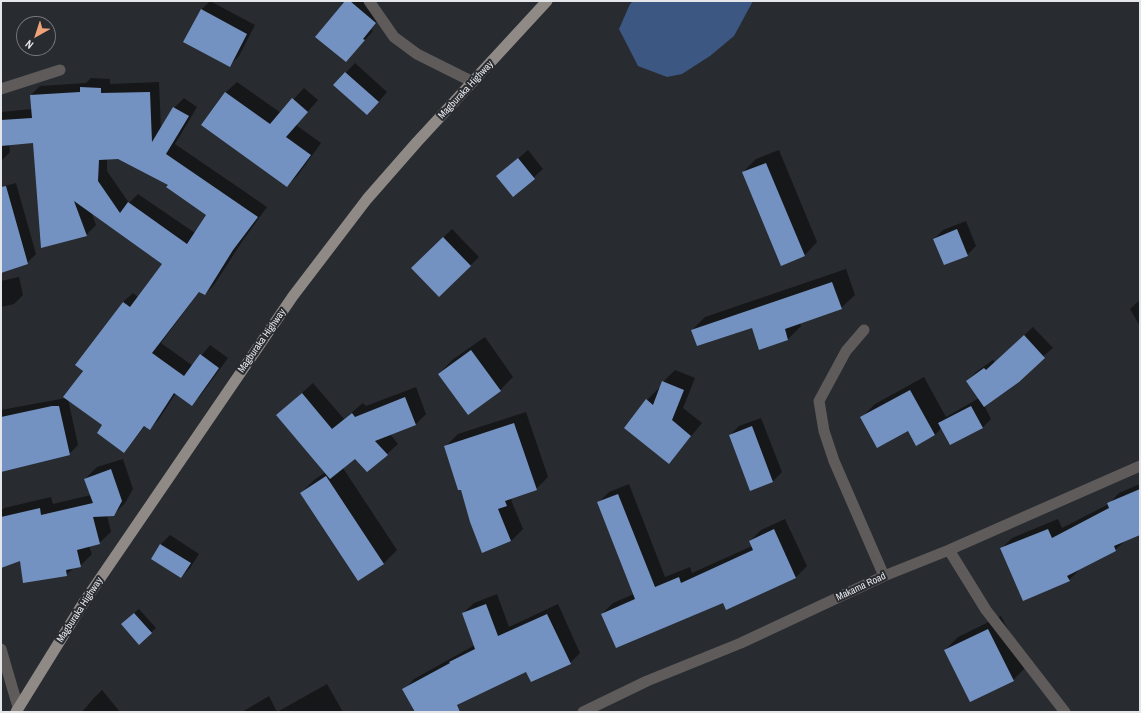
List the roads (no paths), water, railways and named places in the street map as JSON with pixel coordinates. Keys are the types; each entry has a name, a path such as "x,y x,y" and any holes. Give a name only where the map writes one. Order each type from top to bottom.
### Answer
{"main road":[{"name":"Magburaka Highway","path":"17,710 84,602 293,296 367,199 417,142 547,1"}],"street":[{"path":"369,1 394,37 417,54 473,82"},
{"path":"1,89 60,70"},
{"path":"864,330 846,351 819,401 824,431 834,461 884,576"},
{"name":"Makama Road","path":"583,712 647,681 741,643 884,576 949,550 1140,466"},
{"path":"949,550 986,610 1065,712"},
{"path":"1,649 17,710"}]}
